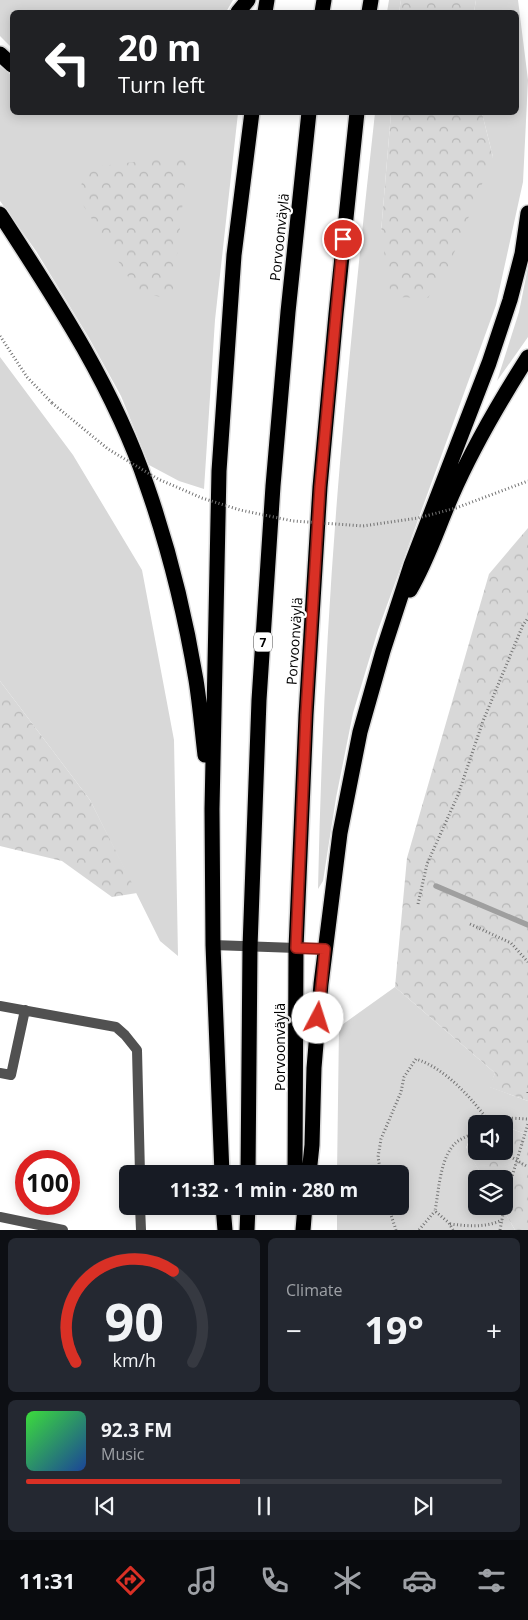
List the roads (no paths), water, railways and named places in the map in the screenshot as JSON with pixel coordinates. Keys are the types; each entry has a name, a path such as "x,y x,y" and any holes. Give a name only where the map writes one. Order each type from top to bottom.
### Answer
{"highway":[{"path":"240,10 248,0"},
{"path":"0,54 10,63"},
{"path":"222,1165 213,945 212,808 219,471 234,255 252,115"},
{"name":"Porvoonväylä","path":"248,1165 250,946 259,700 273,486 289,302 309,115"},
{"name":"Porvoonväylä","path":"295,1165 296,948 306,715 320,487 357,115"},
{"path":"310,1165 314,1068 325,949 340,833 360,732 382,651 411,565 489,363 510,300 522,254 528,212"},
{"path":"0,214 45,283 78,339 115,409 147,485 177,584 196,681 212,808"},
{"path":"395,614 422,569 452,494 503,396 528,357"},
{"path":"224,1215 225,1230"},
{"path":"247,1230 248,1215"},
{"path":"295,1215 295,1230"},
{"path":"303,1230 305,1215"}],"lane":[{"path":"213,945 325,949"},
{"path":"0,1006 116,1027 125,1035 137,1050 140,1165"},
{"path":"0,1072 11,1075 25,1010"},
{"path":"140,1215 141,1230"},
{"path":"0,1217 63,1230"}],"waterway":[{"path":"436,886 528,925"}]}
